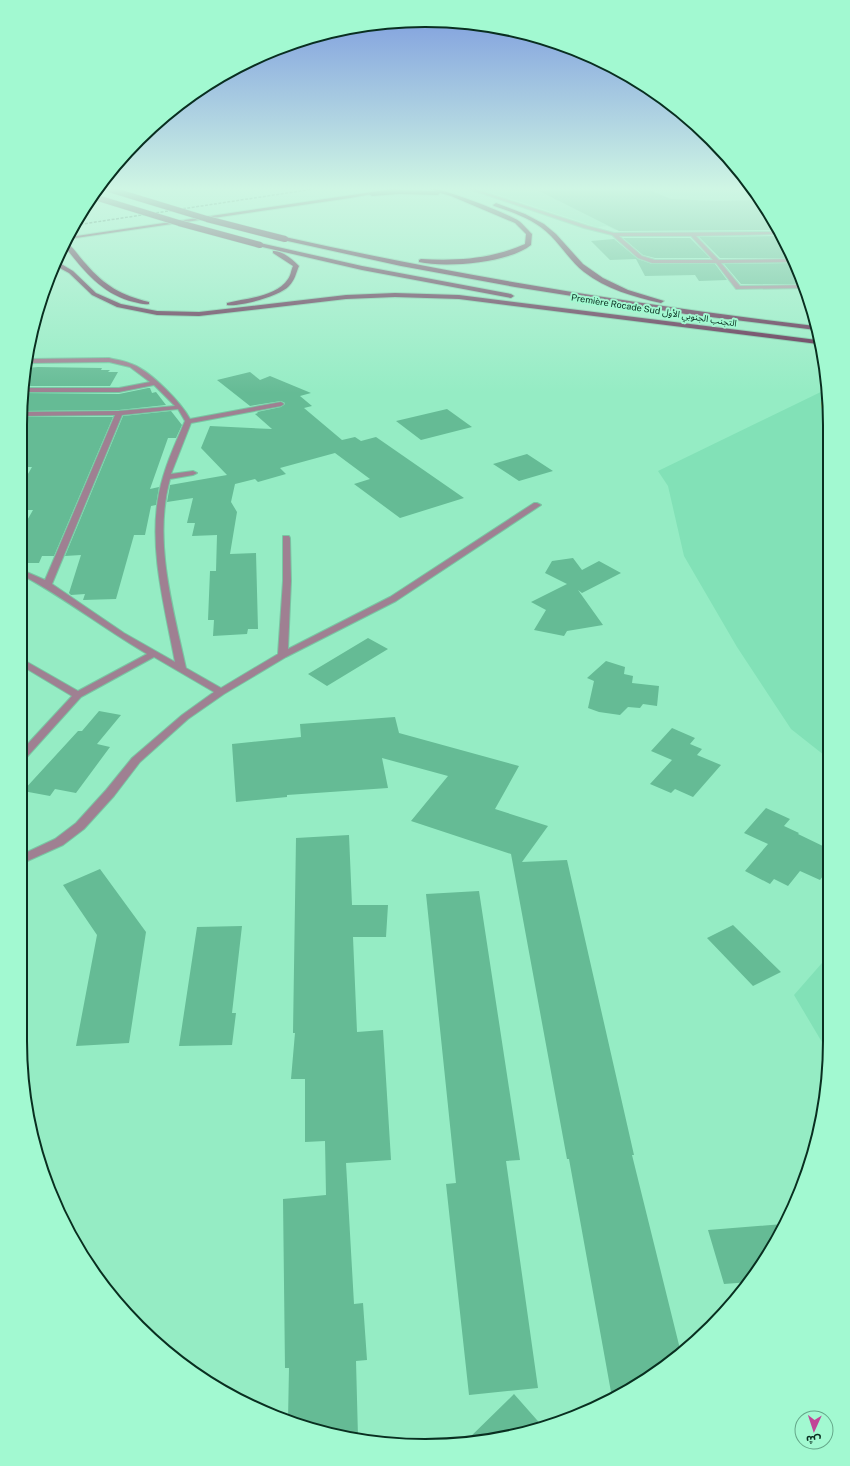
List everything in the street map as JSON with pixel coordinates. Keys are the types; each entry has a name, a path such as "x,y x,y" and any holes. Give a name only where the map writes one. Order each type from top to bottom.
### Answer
{"highway":[{"path":"76,256 97,282 116,295 151,304"},
{"path":"208,306 228,304 263,297 282,288 291,279 296,266 283,256"},
{"path":"311,256 362,268 516,297"},
{"name":"Première Rocade Sud التجنب الجنوبي الأول","path":"368,256 470,278 638,305 810,327"},
{"path":"385,256 411,261 446,263 477,261 499,256"},
{"path":"572,256 593,275 610,284 646,298 756,321"},
{"path":"62,263 94,294 119,306 157,313 199,314 346,297 402,295 459,297 729,331"},
{"path":"60,266 71,272"},
{"name":"Première Rocade Sud التجنب الجنوبي الأول","path":"524,298 729,331 814,341"},
{"path":"164,306 176,306"}],"street":[{"path":"639,256 654,262 788,261"},
{"path":"713,256 738,288 798,287"},
{"path":"32,361 115,361 132,366 155,383 180,407 188,421"},
{"path":"29,390 119,390 155,383"},
{"path":"188,421 281,404"},
{"path":"27,414 119,414 180,407"},
{"path":"48,585 119,414"},
{"path":"181,668 161,548 161,505 166,477 188,421"},
{"path":"166,477 193,473"},
{"path":"27,857 59,842 80,826 110,793 136,760 185,717 221,692 283,655 393,599 536,504"},
{"path":"283,655 287,581 286,538"},
{"path":"27,574 48,585 121,635 221,692"},
{"path":"27,751 78,695 153,654"},
{"path":"27,665 78,695"}],"shaded area":[{"path":"821,392 823,425 823,754 791,729 737,647 684,556 668,486 658,471"},
{"path":"823,962 823,1044 794,995"}],"building":[{"path":"606,256 635,256 652,264 715,264 727,280 699,281 695,275 645,276 636,259 610,260"},
{"path":"649,256 708,256 710,258 655,258"},
{"path":"718,256 785,256 786,258 720,258"},
{"path":"788,263 797,284 741,284 724,264"},
{"path":"31,368 102,368 101,370 110,370 108,372 118,372 110,386 29,386"},
{"path":"250,372 260,380 270,376 311,393 300,396 312,406 304,408 342,440 355,437 361,441 376,437 464,498 400,518 354,484 370,479 335,453 280,468 286,474 258,482 255,479 235,484 231,502 237,512 230,554 256,553 258,629 248,629 247,634 213,636 214,620 208,620 210,571 216,571 217,535 192,536 195,523 187,523 193,498 167,502 170,485 227,475 201,448 210,426 272,429 255,414 258,413 257,412 281,407 285,403 281,401 250,406 217,380"},
{"path":"150,388 152,393 156,392 166,405 119,410 28,411 28,393 119,394"},
{"path":"447,409 472,427 421,440 396,421"},
{"path":"171,411 182,425 176,438 168,438 150,489 159,487 156,505 151,506 145,535 134,535 116,599 83,600 85,594 71,595 69,593 81,555 65,556 123,416"},
{"path":"27,417 113,417 54,556 42,556 39,563 27,563 27,520 33,510 27,510 27,476 32,467 27,467"},
{"path":"527,454 553,471 519,481 493,464"},
{"path":"573,558 582,570 599,561 621,573 582,593 578,590 603,625 567,631 564,636 534,630 546,610 531,602 567,584 545,573 552,561"},
{"path":"368,638 388,649 327,686 308,674"},
{"path":"606,661 625,667 624,674 633,676 632,683 659,686 657,706 643,704 640,708 628,707 620,715 599,712 588,708 594,681 587,678"},
{"path":"99,711 121,715 97,744 110,747 76,793 55,789 50,796 27,792 27,787 78,731 82,731"},
{"path":"395,717 399,733 519,766 495,809 548,826 522,862 567,860 634,1155 632,1155 679,1346 646,1372 613,1392 611,1392 569,1159 567,1159 511,854 411,821 448,776 382,758 388,788 287,795 287,797 236,802 232,744 301,737 300,724"},
{"path":"672,728 695,738 690,744 702,749 697,755 721,765 693,797 675,789 671,793 650,784 672,760 651,751"},
{"path":"766,808 790,819 784,826 823,846 823,876 820,880 800,871 788,886 774,879 770,884 745,871 768,844 744,833"},
{"path":"349,835 352,905 388,905 386,937 353,937 357,1032 383,1030 391,1160 346,1163 354,1304 363,1303 367,1360 356,1361 358,1433 322,1425 288,1415 289,1368 285,1368 283,1199 326,1195 325,1141 305,1142 305,1079 291,1079 295,1033 293,1033 296,838"},
{"path":"100,869 146,932 129,1043 76,1046 97,935 63,885"},
{"path":"479,891 520,1160 506,1161 538,1388 469,1395 446,1184 456,1183 426,894"},
{"path":"733,925 781,972 753,986 707,938"},
{"path":"242,926 232,1013 236,1013 232,1045 179,1046 197,927"},
{"path":"778,1224 770,1240 741,1283 724,1284 708,1230"},
{"path":"514,1394 539,1422 503,1431 471,1436"}]}
